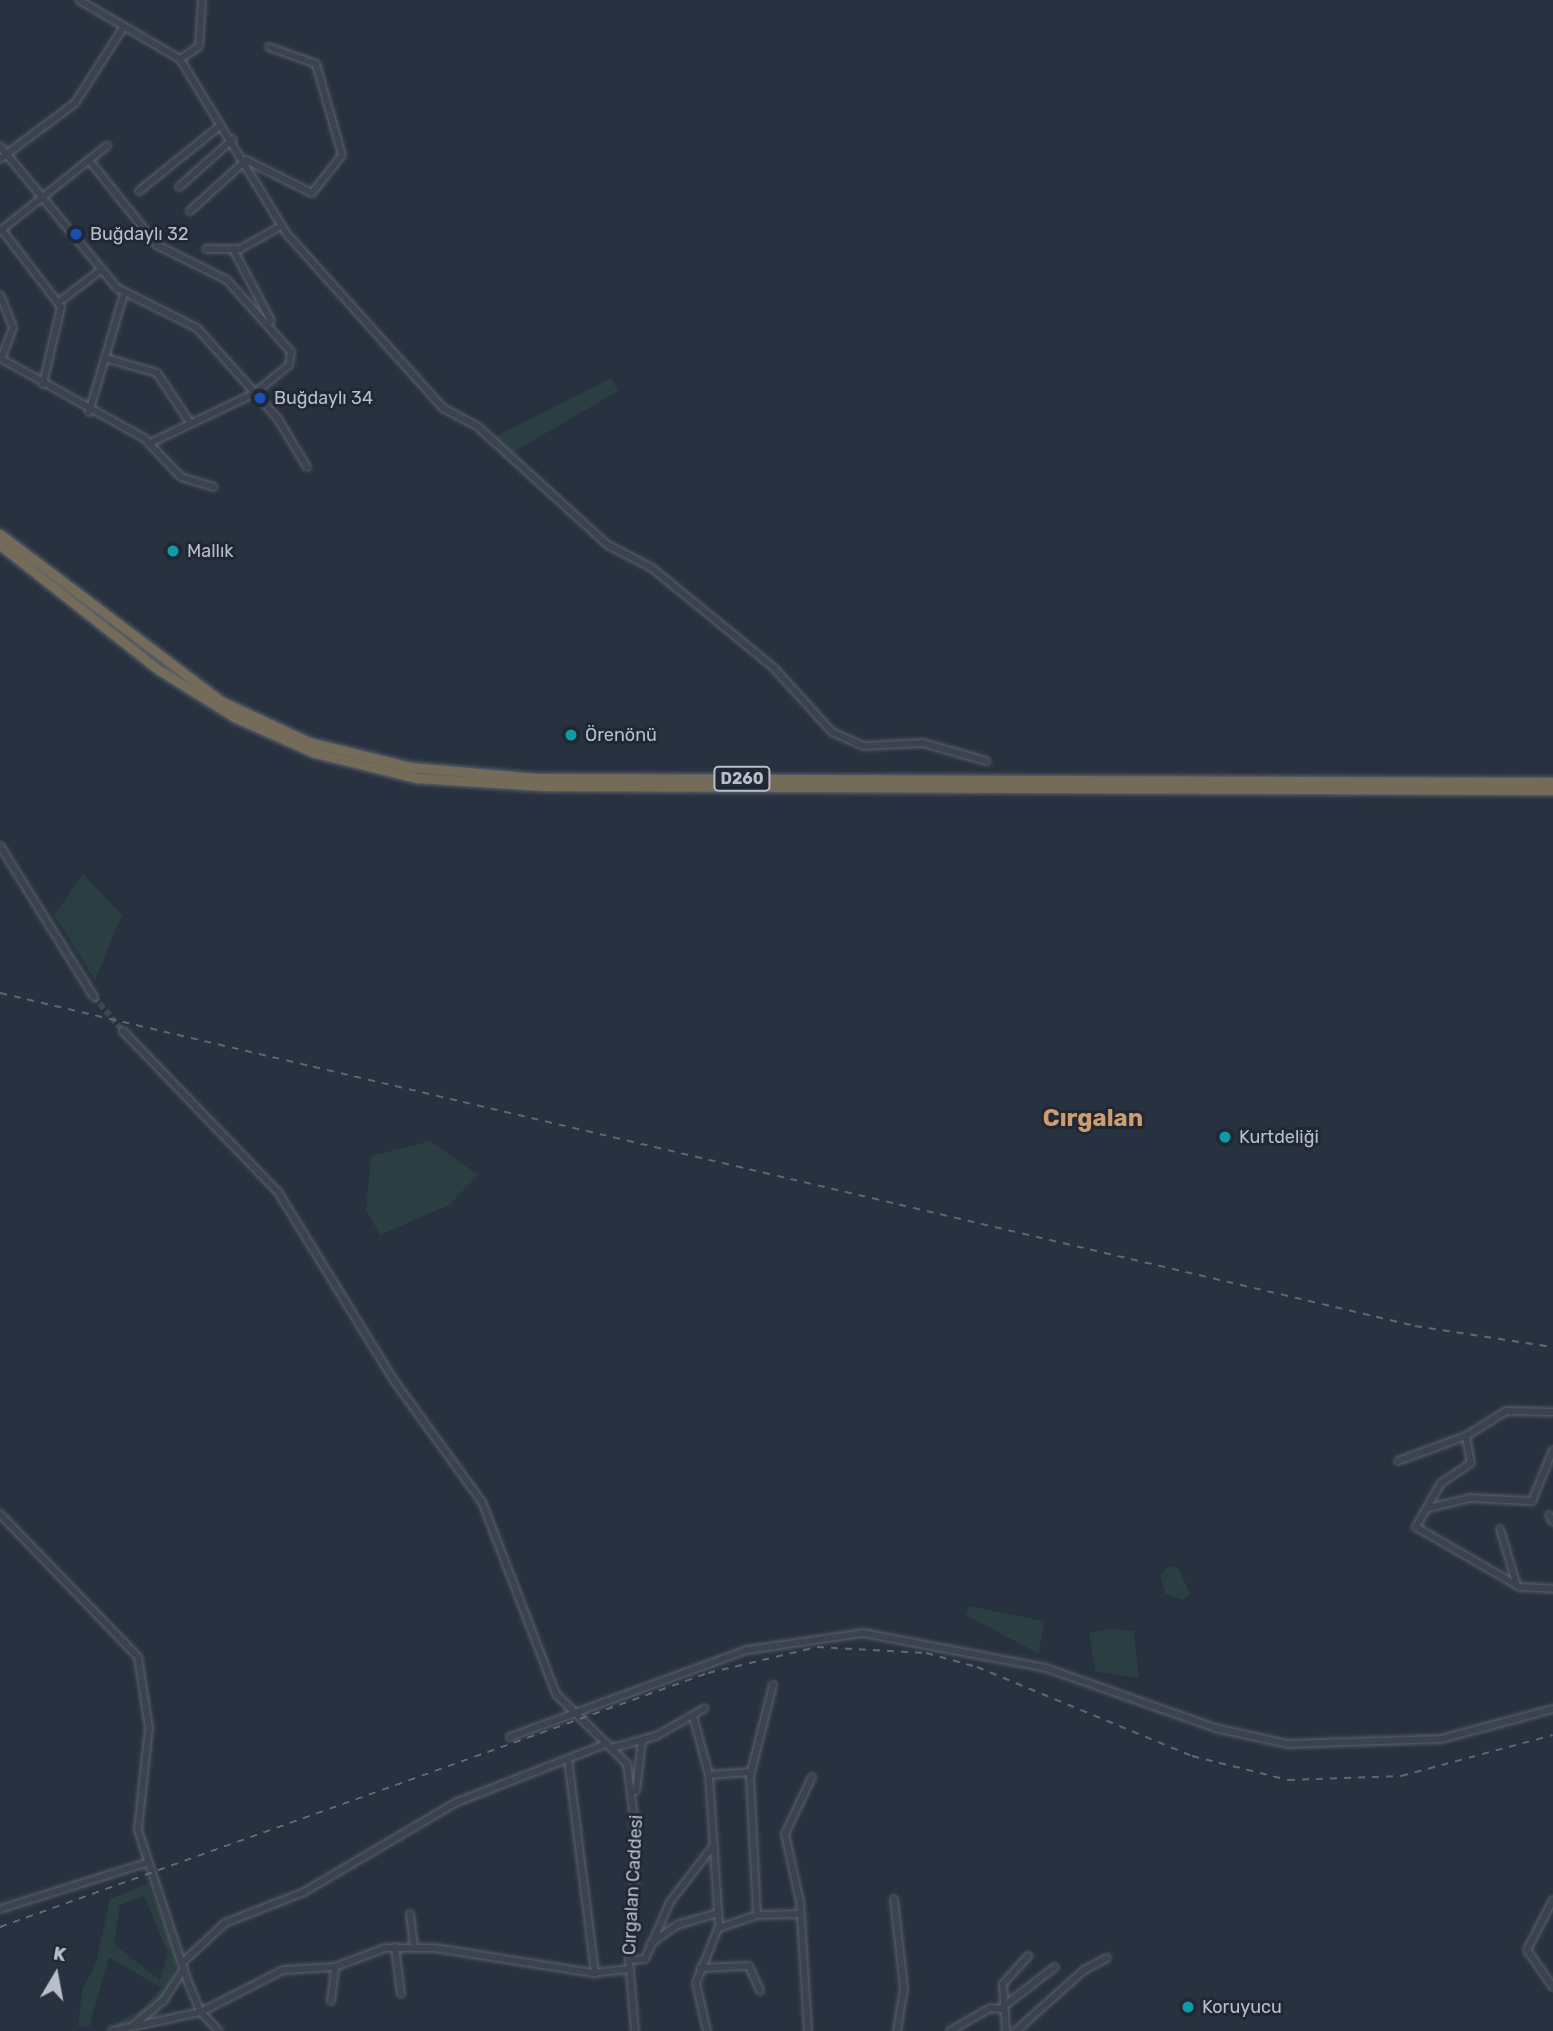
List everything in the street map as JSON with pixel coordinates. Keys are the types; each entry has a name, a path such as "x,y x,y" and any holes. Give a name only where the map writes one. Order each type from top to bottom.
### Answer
{"highway":[{"name":"D260","path":"0,534 165,664 228,705 309,742 410,768 536,778 1553,782"},
{"name":"D260","path":"0,545 159,670 228,714 315,753 417,778 544,786 1553,790"}],"street":[{"path":"79,0 180,59 233,139 281,226 437,403 477,426 608,545 652,568 774,668 826,728 863,746 923,743 986,761"},
{"path":"180,59 199,46 202,0"},
{"path":"0,159 82,95 123,28"},
{"path":"245,160 312,193 343,152 316,64 269,47"},
{"path":"139,191 222,125"},
{"path":"178,187 233,139"},
{"path":"0,146 46,197 101,270 124,294 197,328 255,393 307,467"},
{"path":"43,384 62,319 59,302 1,230 107,146"},
{"path":"89,160 157,244 222,276 273,329"},
{"path":"190,211 245,160"},
{"path":"206,249 234,251 281,226"},
{"path":"150,443 189,421 255,393 292,360 273,329 234,251"},
{"path":"59,302 101,270"},
{"path":"89,412 124,294"},
{"path":"0,295 13,328 1,358 89,412 150,443 178,474 213,487"},
{"path":"105,358 157,373 189,421"},
{"path":"0,846 94,997"},
{"path":"123,1031 272,1184 395,1382 465,1475 493,1526 556,1694 573,1712"},
{"path":"1398,1461 1466,1436 1506,1411 1553,1412"},
{"path":"1466,1436 1471,1463 1443,1481 1416,1527 1517,1586 1553,1589"},
{"path":"1429,1508 1470,1499 1532,1501 1553,1450"},
{"path":"0,1514 138,1657 149,1718 138,1830 146,1863 201,2012 219,2031"},
{"path":"1500,1529 1517,1586"},
{"path":"510,1737 747,1650 863,1633 1046,1668 1215,1728 1288,1744 1441,1739 1553,1709"},
{"path":"757,1915 751,1772 773,1685"},
{"path":"129,2027 163,2001 183,1966 225,1923 304,1892 457,1802 568,1759 609,1746 642,1741 705,1708"},
{"name":"Cırgalan Caddesi","path":"573,1712 577,1720 627,1764 635,1794 629,1961 635,2031"},
{"path":"692,1716 709,1775 719,1928 700,1968 696,1995 708,2031"},
{"path":"635,1794 642,1741"},
{"path":"568,1759 596,1973"},
{"path":"709,1775 751,1772"},
{"path":"808,2031 801,1914 785,1834 812,1777"},
{"path":"629,1961 645,1959 670,1902 714,1845"},
{"path":"0,1909 146,1863"},
{"path":"894,1899 904,1988 897,2031"},
{"path":"1553,1900 1527,1947 1553,1987"},
{"path":"650,1944 677,1925 718,1913"},
{"path":"410,1914 414,1946"},
{"path":"719,1928 757,1915 801,1914"},
{"path":"112,2031 201,2012 283,1970 335,1967 395,1947 414,1946 596,1973 629,1969"},
{"path":"395,1947 401,1994"},
{"path":"1006,2031 1000,2009 1003,1984 1028,1956"},
{"path":"1016,2031 1107,1958"},
{"path":"700,1968 749,1966 760,1990"},
{"path":"331,2001 335,1967"},
{"path":"950,2031 990,2008 1000,2009 1055,1967"}],"shaded area":[{"path":"611,378 618,391 512,453 494,437"},
{"path":"83,874 122,915 95,980 54,915"},
{"path":"430,1141 478,1175 449,1205 380,1235 366,1210 371,1156"},
{"path":"1168,1566 1178,1567 1190,1594 1183,1600 1165,1594 1160,1575"},
{"path":"970,1606 1044,1621 1039,1654 966,1615"},
{"path":"1112,1629 1134,1631 1139,1678 1095,1671 1089,1633"},
{"path":"148,1884 178,1960 165,1999 119,2029 117,2023 143,2008 161,1988 109,1957 89,2027 78,2026 82,1990 96,1963 110,1899","holes":["144,1896 168,1954 160,1980 114,1944 120,1905"]}],"tunnel":[{"path":"94,997 123,1031"}],"railway":[{"path":"0,993 1415,1326 1553,1347"},
{"path":"0,1927 708,1673 817,1647 926,1653 977,1667 1192,1756 1288,1780 1401,1776 1553,1735"}],"place":[{"name":"Buğdaylı 32","path":"76,234"},
{"name":"Buğdaylı 34","path":"260,398"},
{"name":"Mallık","path":"173,551"},
{"name":"Örenönü","path":"571,735"},
{"name":"Kurtdeliği","path":"1225,1137"},
{"name":"Koruyucu","path":"1188,2007"}],"district":[{"name":"Cırgalan","path":"1093,1119"}]}
